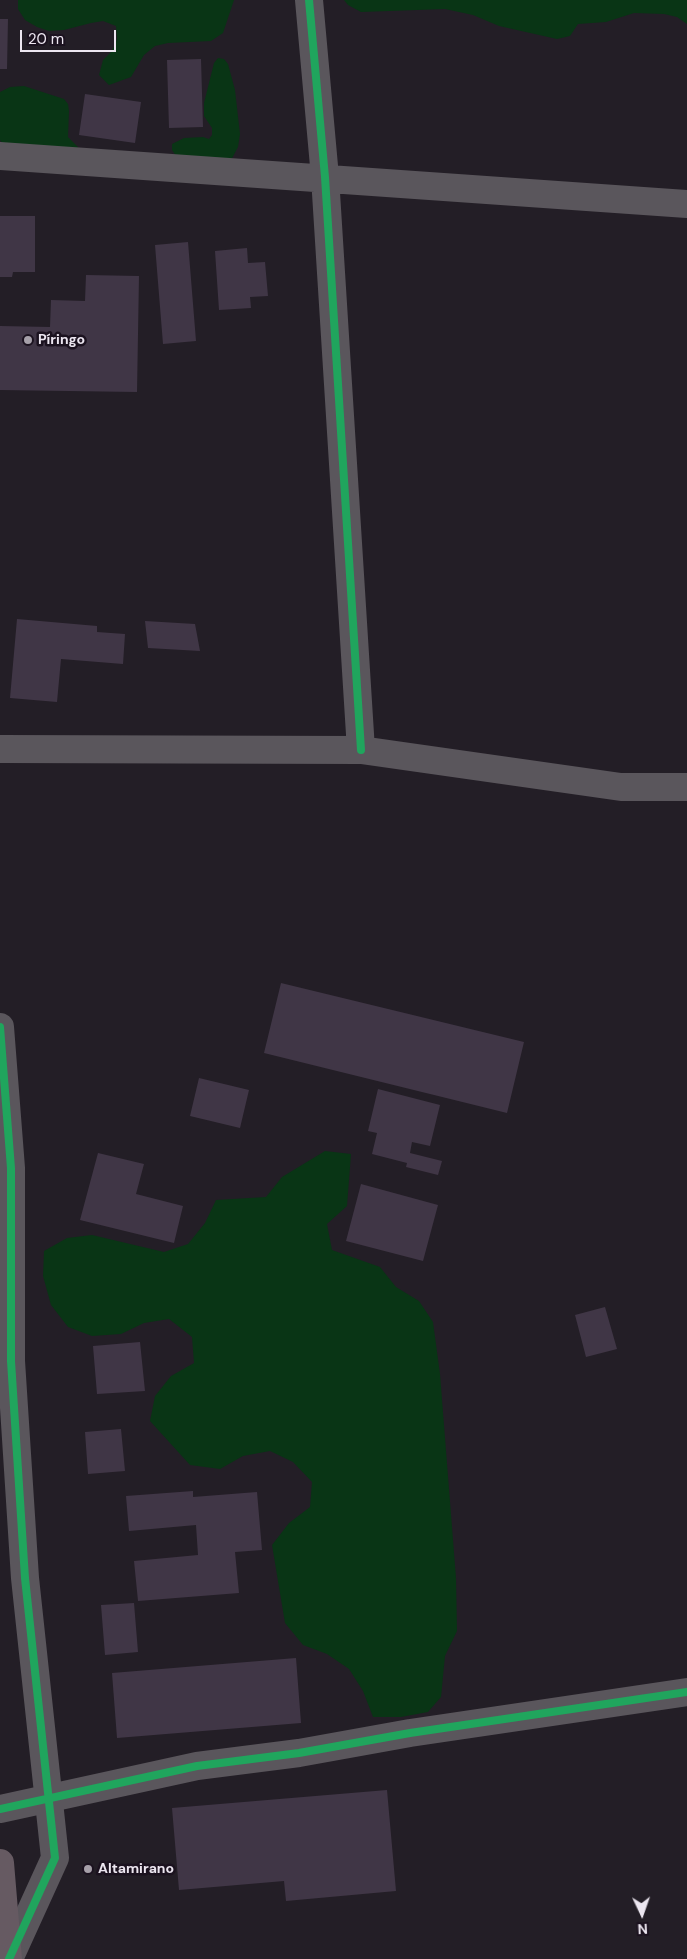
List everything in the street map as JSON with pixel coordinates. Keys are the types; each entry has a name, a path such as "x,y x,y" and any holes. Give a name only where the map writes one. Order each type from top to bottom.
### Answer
{"highway":[{"path":"0,1864 8,1959"}],"street":[{"path":"309,0 325,178 361,750"},
{"path":"0,156 687,204"},
{"path":"0,748 361,750 621,787 687,788"},
{"path":"0,1027 11,1168 12,1380 25,1578 55,1858 8,1959"},
{"path":"0,1809 197,1766 299,1753 410,1733 687,1692"}],"green space":[{"path":"18,0 234,0 223,33 211,41 168,43 155,46 144,55 131,77 109,85 99,75 103,60 112,51 117,39 116,26 103,21 64,30 49,31 25,20 18,9"},
{"path":"344,0 687,0 687,24 677,17 664,14 634,13 606,22 578,24 570,36 557,39 499,26 473,15 445,9 361,12 348,5"},
{"path":"218,58 224,59 228,64 235,90 240,134 238,147 228,166 180,162 172,150 172,144 184,138 203,137 209,139 212,135 212,128 204,116 204,103 214,63"},
{"path":"24,86 64,99 68,104 69,111 68,137 78,147 80,153 2,143 0,140 0,92 10,87"},
{"path":"325,1151 351,1154 347,1206 327,1224 332,1250 380,1267 396,1287 419,1301 433,1322 440,1374 456,1578 457,1631 445,1656 441,1697 428,1712 401,1717 373,1717 363,1691 349,1669 327,1654 303,1645 285,1623 272,1545 289,1523 310,1507 312,1482 293,1462 270,1451 243,1456 220,1469 190,1465 150,1421 155,1396 171,1376 194,1363 192,1337 169,1319 144,1323 121,1334 92,1336 68,1327 51,1305 43,1276 44,1251 67,1238 92,1235 164,1252 188,1244 205,1223 216,1200 266,1197 282,1177"}],"building":[{"path":"0,19 8,19 7,69 0,69"},
{"path":"201,59 203,127 169,128 167,60"},
{"path":"85,94 141,102 135,143 79,135"},
{"path":"0,216 35,216 35,272 13,272 12,277 0,277"},
{"path":"188,242 196,341 163,344 155,245"},
{"path":"247,248 248,263 265,262 268,296 250,297 251,308 219,310 215,251"},
{"path":"86,275 139,276 137,392 0,390 0,326 50,327 51,300 85,301"},
{"path":"17,619 97,626 97,632 125,634 123,664 61,659 57,702 10,698"},
{"path":"145,621 195,624 200,651 148,648"},
{"path":"281,983 524,1042 507,1113 264,1053"},
{"path":"199,1078 249,1090 240,1128 190,1116"},
{"path":"378,1089 440,1105 430,1146 412,1142 410,1153 442,1161 438,1175 406,1167 407,1163 372,1154 377,1133 368,1131"},
{"path":"98,1153 144,1164 136,1194 183,1206 174,1243 80,1220"},
{"path":"361,1184 438,1205 423,1261 346,1241"},
{"path":"605,1307 617,1349 586,1357 575,1315"},
{"path":"140,1342 145,1391 97,1394 93,1346"},
{"path":"121,1429 125,1471 88,1474 85,1432"},
{"path":"193,1491 193,1497 257,1492 262,1550 235,1552 239,1593 138,1601 134,1561 198,1555 196,1525 129,1531 126,1496"},
{"path":"134,1603 138,1652 105,1655 101,1605"},
{"path":"296,1658 301,1723 117,1738 112,1673"},
{"path":"387,1790 396,1891 286,1901 284,1881 179,1890 172,1808"}],"cycle path":[{"path":"309,0 325,177 361,750"},
{"path":"0,1027 11,1168 11,1361 25,1578 55,1858 9,1959"},
{"path":"0,1809 197,1766 299,1753 410,1733 687,1692"}],"place":[{"name":"Píringo","path":"28,340"},
{"name":"Altamirano","path":"88,1869"}]}
